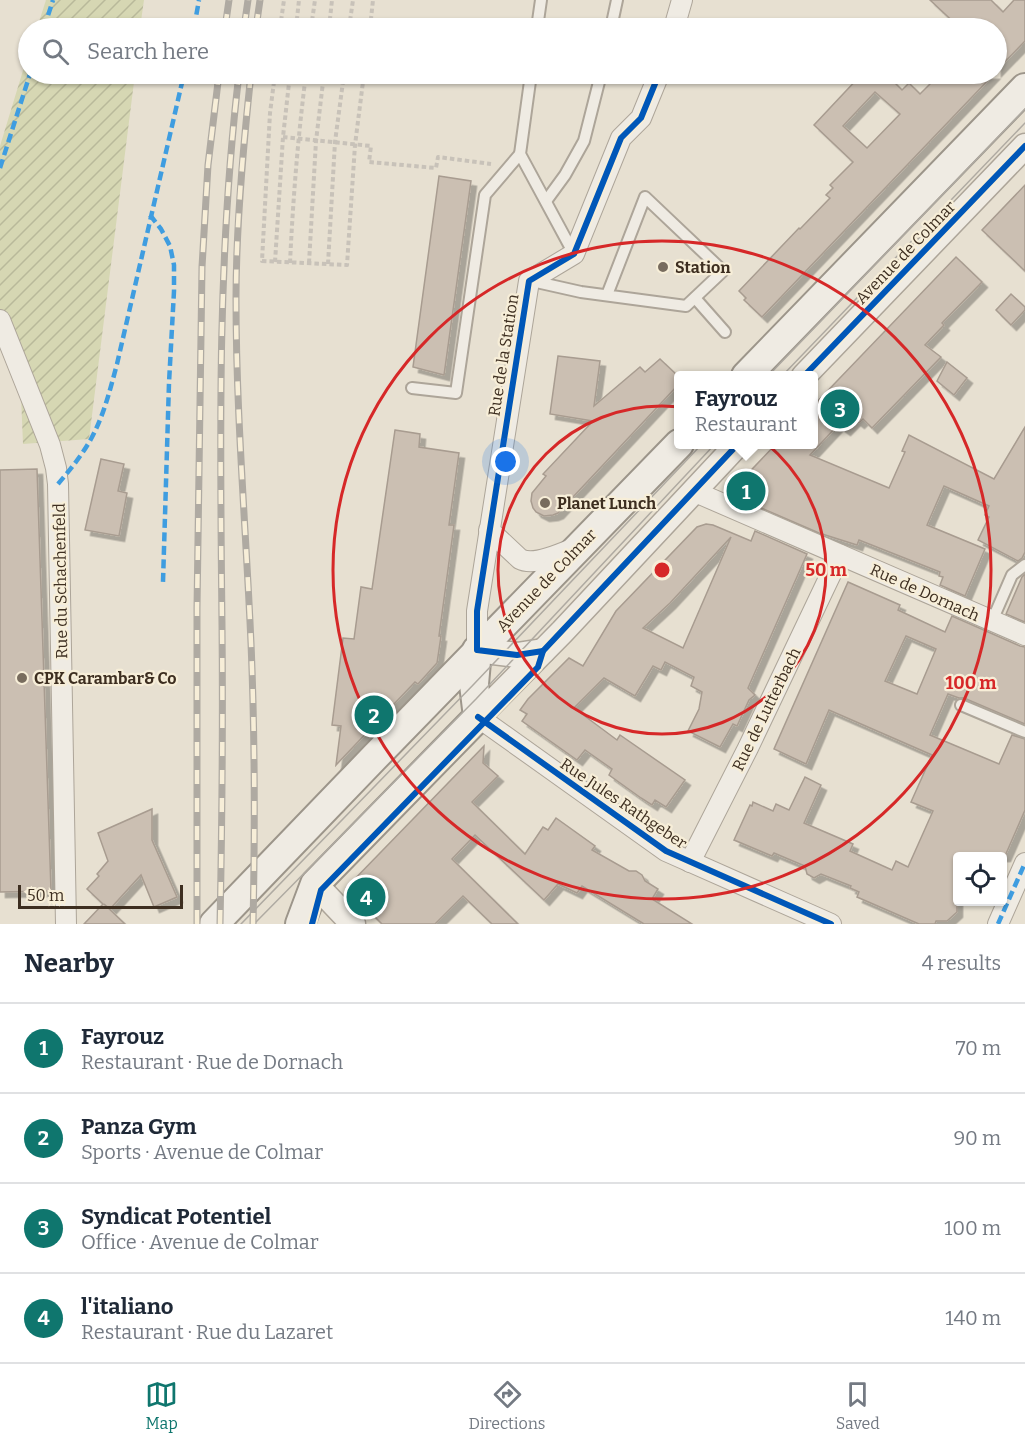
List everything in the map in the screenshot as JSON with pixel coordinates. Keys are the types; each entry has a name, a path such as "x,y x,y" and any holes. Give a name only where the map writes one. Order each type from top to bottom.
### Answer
{"main road":[{"name":"Avenue de Colmar","path":"750,371 1025,88"},
{"name":"Avenue de Colmar","path":"214,924 674,449"},
{"path":"300,924 315,884 478,717 474,684 477,650"},
{"path":"280,855 315,884"}],"street":[{"path":"677,18 682,0"},
{"path":"574,254 621,138 640,118 655,84"},
{"name":"Avenue de Colmar","path":"808,371 1025,146"},
{"name":"Rue de la Station","path":"477,650 477,611 529,280 574,254"},
{"name":"Rue du Schachenfeld","path":"0,320 50,446 58,484 66,924"},
{"path":"478,717 733,449"},
{"name":"Rue de Dornach","path":"693,491 1025,635"},
{"path":"489,530 524,561 550,558 580,546"},
{"name":"Rue de Lutterbach","path":"690,862 748,748 840,555"},
{"path":"477,650 517,655 543,651"},
{"name":"Rue Jules Rathgeber","path":"478,717 666,851 831,924"},
{"path":"998,924 1025,863"},
{"path":"315,884 353,924"}],"lane":[{"path":"538,18 541,0"},
{"path":"613,18 617,0"},
{"path":"530,84 520,154 574,254"},
{"path":"546,201 565,175 584,141 598,84"},
{"path":"412,388 456,393 485,195 520,154"},
{"path":"529,280 581,292 686,306 723,271 645,198 607,295"},
{"path":"695,298 725,332"},
{"path":"992,621 1012,575 1025,565"},
{"path":"961,705 1025,732"}],"path":[{"path":"281,18 284,0"},
{"path":"297,18 299,0"},
{"path":"312,18 315,0"},
{"path":"330,18 332,0"},
{"path":"350,18 353,0"},
{"path":"371,18 373,0"},
{"path":"274,84 262,261 347,265 355,145 363,84"},
{"path":"275,262 289,84"},
{"path":"290,262 298,139 305,84"},
{"path":"309,263 316,141 323,84"},
{"path":"328,264 335,142 343,84"},
{"path":"283,137 371,146 369,162 436,168 438,157 508,166"}],"green space":[{"path":"46,0 144,0 141,18 40,18"},
{"path":"19,84 134,84 89,439 23,444 21,396 0,343 0,146"}],"building":[{"path":"930,0 991,0 1003,12 1014,0 1025,0 1025,41 1007,60 1007,18 949,18"},
{"path":"852,84 896,84 902,90 910,84 920,94 930,84 984,84 762,317 744,300 746,298 739,291 830,198 826,195 833,188 830,185 853,162 814,125","holes":["875,92 900,114 867,148 843,126"]},
{"path":"439,176 471,181 444,375 413,367"},
{"path":"1025,185 1025,271 982,230"},
{"path":"956,257 982,282 942,323 944,325 925,345 941,357 872,428 863,419 859,423 855,420 845,430 838,425 818,446 818,401"},
{"path":"1011,294 1025,307 1025,310 1011,325 996,310"},
{"path":"558,356 600,361 594,406 640,367 645,372 660,359 674,372 674,389 558,513 544,516 533,508 532,493 546,476 543,474 593,421 550,414"},
{"path":"947,362 967,378 954,395 937,381"},
{"path":"1025,427 1025,552 1018,561 978,540 989,517 985,515 989,506 944,486 927,525 985,549 965,596 940,585 943,577 939,576 940,572 859,540 857,545 819,533 736,497 734,488 771,449 816,449 810,455 889,488 905,452 902,451 909,435 994,479"},
{"path":"395,430 420,434 419,447 459,453 449,525 454,525 437,663 418,684 415,682 336,765 341,726 332,725 343,638 354,639 361,587 372,589"},
{"path":"101,459 124,464 118,491 127,493 119,536 85,530"},
{"name":"CPK Carambar& Co","path":"37,469 51,891 0,892 0,470"},
{"path":"706,524 713,525 751,541 755,531 807,554 748,688 755,695 749,700 737,726 733,724 720,747 688,731 699,709 702,692 691,686 694,677 665,662 661,670 653,666 635,696 604,678 574,708 617,740 620,735 685,780 666,807 655,800 652,805 641,798 609,775 612,769 585,750 577,760 522,721 527,714 520,710 569,658 583,666 616,611 697,527","holes":["731,537 683,648 643,628 670,603"]},
{"path":"1025,574 1025,622 1006,614"},
{"path":"848,582 900,605 898,610 945,632 952,616 1025,647 1025,724 964,698 948,694 930,735 999,764 1012,735 1025,739 1025,810 1007,852 953,852 953,906 957,906 957,912 947,921 919,924 857,897 859,892 850,888 851,886 821,874 814,878 807,874 805,866 774,853 772,856 734,840 753,802 773,811 776,804 789,810 805,777 821,785 804,823 853,844 850,851 892,870 896,861 908,867 933,811 911,802 932,755 829,710 806,764 774,749","holes":["906,636 936,649 917,694 885,681"]},
{"path":"484,746 483,763 498,776 472,802 525,854 543,827 548,830 556,818 595,846 592,850 629,871 636,871 642,875 645,881 658,889 652,899 692,924 644,924 582,886 577,893 558,884 544,900 475,835 452,859 518,924 492,924 463,896 435,924 382,924 346,888"},
{"path":"152,809 152,840 177,897 154,907 141,875 110,909 104,904 125,924 84,924 103,904 87,889 99,876 97,874 108,861 98,833"}],"tram line":[{"path":"773,371 1025,109"},
{"path":"787,371 1025,123"},
{"path":"241,924 697,449"},
{"path":"254,924 476,699 710,449"}],"railway":[{"path":"226,18 229,0"},
{"path":"245,18 248,0"},
{"path":"257,18 260,0"},
{"path":"197,924 197,608 202,267 208,165 218,84"},
{"path":"220,924 223,280 238,84"},
{"path":"250,84 240,186 236,342 251,643 253,924"}],"marked path":[{"path":"47,18 53,0"},
{"path":"196,18 199,0"},
{"path":"0,168 27,84"},
{"path":"58,484 76,462 96,430 106,402 117,364 182,84"},
{"path":"150,215 170,246 174,265 163,582"},
{"path":"998,924 1025,863"}],"cycle path":[{"path":"543,651 517,655 477,650 477,611 529,281 574,254 621,138 641,118 655,84"},
{"path":"809,371 1025,146"},
{"path":"312,924 321,890 538,667 543,651 733,449"},
{"path":"478,717 666,851 831,924"}],"place":[{"name":"Station","path":"663,267"},
{"name":"Syndicat Potentiel","path":"840,409"},
{"name":"Fayrouz","path":"746,491"},
{"name":"Planet Lunch","path":"545,503"},
{"name":"CPK Carambar& Co","path":"22,678"},
{"name":"Panza Gym","path":"374,715"},
{"name":"l'italiano","path":"366,897"}]}
